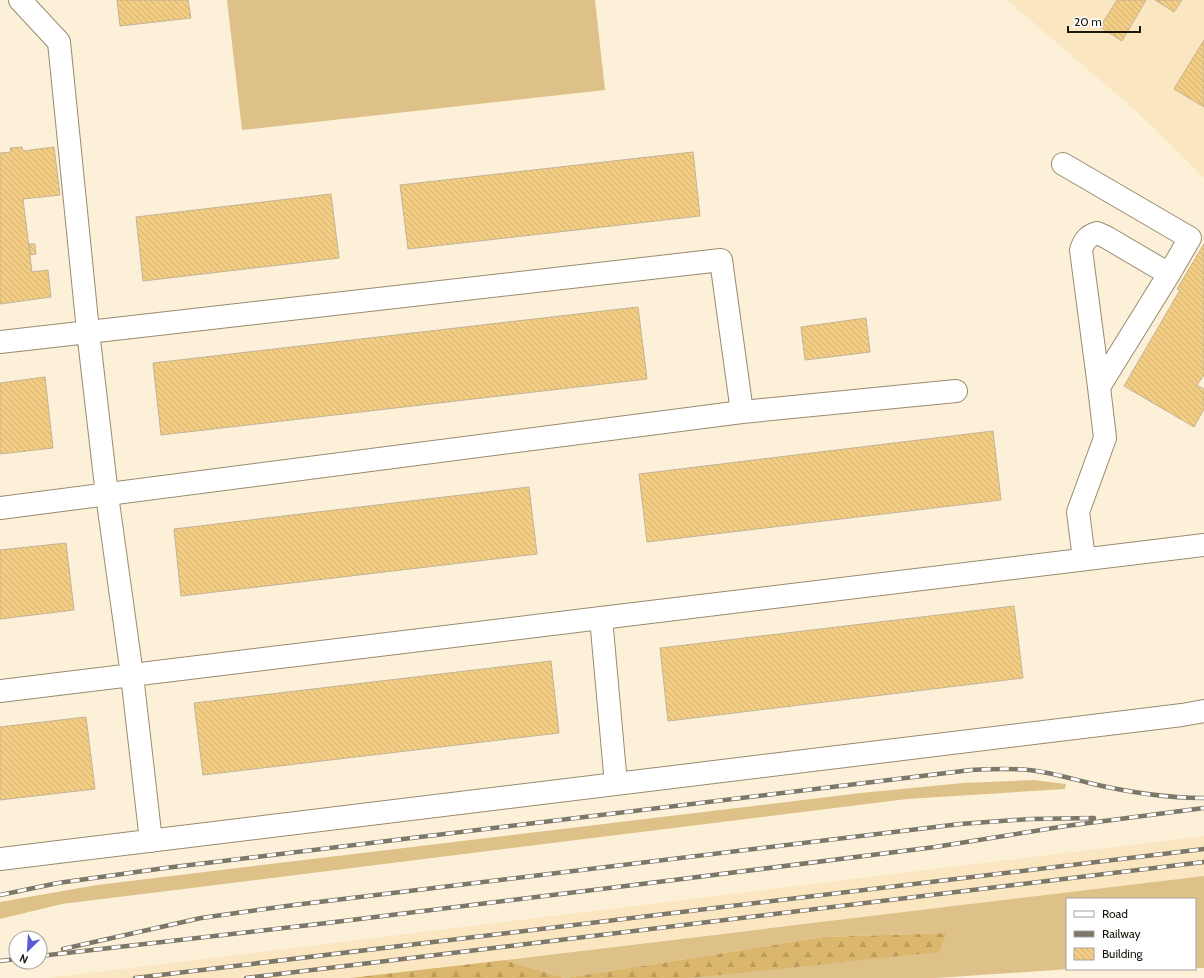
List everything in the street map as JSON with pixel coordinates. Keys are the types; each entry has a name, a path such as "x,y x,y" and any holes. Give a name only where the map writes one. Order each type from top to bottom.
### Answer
{"lane":[{"path":"20,0 59,42 88,331 107,495 132,675 151,841"},
{"path":"1063,164 1190,238 1099,387"},
{"path":"1084,559 1078,512 1105,438 1081,250 1083,244 1090,235 1097,233 1169,274"},
{"path":"0,342 721,260 742,412"},
{"path":"0,508 742,412 956,391"},
{"path":"0,691 1204,545"},
{"path":"601,618 616,784"},
{"path":"0,859 1204,712"}],"shaded area":[{"path":"227,0 595,0 605,90 242,130"},
{"path":"1007,0 1204,0 1204,178 1135,110"},
{"path":"1033,780 1066,784 1065,789 907,799 62,904 0,919 0,902 97,885 861,793 963,783"},
{"path":"1204,836 1204,876 350,978 48,978"},
{"path":"1204,876 1204,968 1196,968 1196,898 1066,898 1066,969 936,978 690,978 946,933 823,937 565,978 505,960"}],"green space":[{"path":"946,933 939,952 690,978 565,978 823,937"},
{"path":"505,960 565,978 350,978"}],"building":[{"path":"117,0 188,0 191,18 120,26"},
{"path":"1117,0 1146,0 1122,41 1100,27"},
{"path":"1155,0 1182,0 1174,12"},
{"path":"1204,40 1204,107 1174,89"},
{"path":"22,147 23,151 54,147 60,195 23,199 32,272 48,270 51,297 0,304 0,153 11,152 10,148"},
{"path":"693,152 700,216 408,249 400,185"},
{"path":"331,194 339,258 143,281 136,217"},
{"path":"29,244 35,244 36,254 30,255"},
{"path":"1204,244 1204,375 1197,385 1204,389 1204,409 1194,427 1124,386 1180,290 1177,289"},
{"path":"638,307 647,379 161,435 153,363"},
{"path":"866,318 870,352 805,360 801,327"},
{"path":"45,377 53,448 0,454 0,383"},
{"path":"993,431 1001,500 647,542 639,474"},
{"path":"529,487 537,554 181,596 174,529"},
{"path":"66,543 74,610 0,619 0,550"},
{"path":"1014,606 1023,678 668,721 660,648"},
{"path":"551,661 559,733 203,775 194,703"},
{"path":"86,717 95,789 0,800 0,727"}],"railway":[{"path":"0,895 58,883 165,868 971,770 1029,770 1132,792 1160,796 1204,798"},
{"path":"48,955 327,923 935,847 1066,826 1204,808"},
{"path":"63,949 201,918 294,905 960,824 1030,819 1094,818"},
{"path":"135,978 1204,849"},
{"path":"246,978 1204,862"},
{"path":"0,961 8,960"}]}
